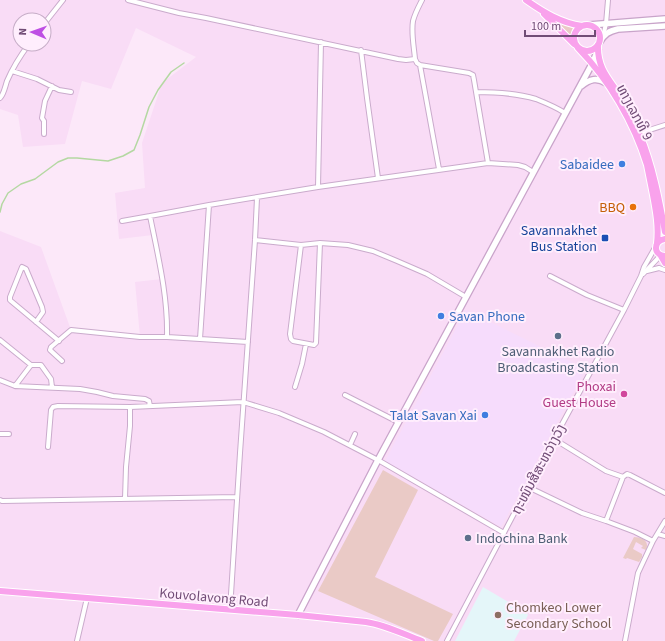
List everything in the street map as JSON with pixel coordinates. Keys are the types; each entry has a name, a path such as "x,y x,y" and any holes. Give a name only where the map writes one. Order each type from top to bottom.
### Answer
{"main road":[{"name":"ທາງເລກທີ 9","path":"526,0 538,9 577,47 619,98 636,135 647,167 657,222 657,245"},
{"name":"ທາງເລກທີ 9","path":"538,9 565,22 593,26 598,31 600,38 598,46 600,64 619,98 631,115 640,133 651,166 665,232"},
{"path":"585,26 576,30 574,34 577,47 588,52 598,46"},
{"path":"665,239 661,240 657,245 657,252 662,256 665,263"},
{"name":"Kouvolavong Road","path":"0,591 298,615 376,624 395,629 422,641"}],"street":[{"path":"52,14 63,0"},
{"path":"128,0 179,13 362,50 398,59 415,59"},
{"path":"422,0 414,20 413,35 415,59 420,65 439,169"},
{"path":"298,615 398,422 592,64 606,24 608,0"},
{"path":"585,26 665,19"},
{"path":"603,36 618,29 665,26"},
{"path":"318,187 321,42"},
{"path":"362,50 378,178"},
{"path":"0,99 16,62 23,52"},
{"path":"420,65 473,75 488,163"},
{"path":"12,71 37,79 59,90 71,92"},
{"path":"579,87 586,82 595,79 602,80 606,83"},
{"path":"44,134 44,121 42,118 45,101 52,86"},
{"path":"476,92 497,93 535,99 553,106 565,113"},
{"path":"640,133 665,125"},
{"path":"122,221 318,187 488,163 518,165 526,167 533,172"},
{"path":"230,610 257,198"},
{"path":"200,339 209,205"},
{"path":"150,216 168,318 168,336"},
{"path":"255,240 301,245 320,243 348,245 373,251 427,274 466,297"},
{"path":"301,245 290,334 293,341 314,345 316,343 320,243"},
{"name":"ຖະໜົນສີສະຫວ່າງວົງ","path":"447,641 624,310 644,267 657,245"},
{"path":"641,276 662,256"},
{"path":"36,322 43,312 42,307 26,268 22,267 10,300 36,322 59,341"},
{"path":"647,271 659,268 665,270"},
{"path":"550,276 587,295 624,310"},
{"path":"62,361 50,350 51,347 71,330 140,337 168,336 248,342"},
{"path":"0,340 32,365 41,365 51,379 52,387"},
{"path":"295,387 306,344"},
{"path":"15,386 32,365"},
{"path":"0,380 15,386 80,389 113,396 145,399 149,401 150,406"},
{"path":"345,395 398,422"},
{"path":"48,447 51,410 58,406 130,407 243,402 279,413 350,445 504,533"},
{"path":"125,498 130,407"},
{"path":"0,434 9,434"},
{"path":"350,445 356,434"},
{"path":"554,439 606,471 623,477"},
{"path":"606,521 623,477 627,474 665,493"},
{"path":"528,487 582,513 635,532 653,541"},
{"path":"0,500 237,497"},
{"path":"626,641 638,572 653,541 665,521"},
{"path":"658,534 665,536"},
{"path":"76,641 87,598"}],"shaded area":[{"path":"0,0 665,0 665,641 0,641 0,231 41,247 71,330 140,337 135,282 162,279 153,235 119,239 115,193 145,188 142,143 162,83 196,57 136,28 111,89 82,81 65,144 23,147 18,115 0,109"},
{"path":"554,21 576,28 572,37"},
{"name":"Talat Savan Xai","path":"466,310 586,369 501,527 385,461"},
{"path":"383,470 418,490 375,577 453,614 438,641 434,641 318,591"},
{"path":"634,537 644,540 647,544 646,550 641,548 643,546 636,542 633,549 642,554 639,562 623,558"},
{"name":"Chomkeo Lower Secondary School","path":"483,587 527,613 528,615 514,641 455,641"}],"waterway":[{"path":"0,212 2,204 8,193 21,184 35,179 58,162 68,158 108,161 123,156 134,150 149,107 158,90 171,72 184,63"}],"place":[{"name":"Sabaidee","path":"622,164"},
{"name":"BBQ","path":"633,207"},
{"name":"Savannakhet Bus Station","path":"605,238"},
{"name":"Savan Phone","path":"441,316"},
{"name":"Savannakhet Radio Broadcasting Station","path":"558,336"},
{"name":"Phoxai Guest House","path":"624,394"},
{"name":"Talat Savan Xai","path":"485,415"},
{"name":"Indochina Bank","path":"468,538"},
{"name":"Chomkeo Lower Secondary School","path":"498,615"}]}
